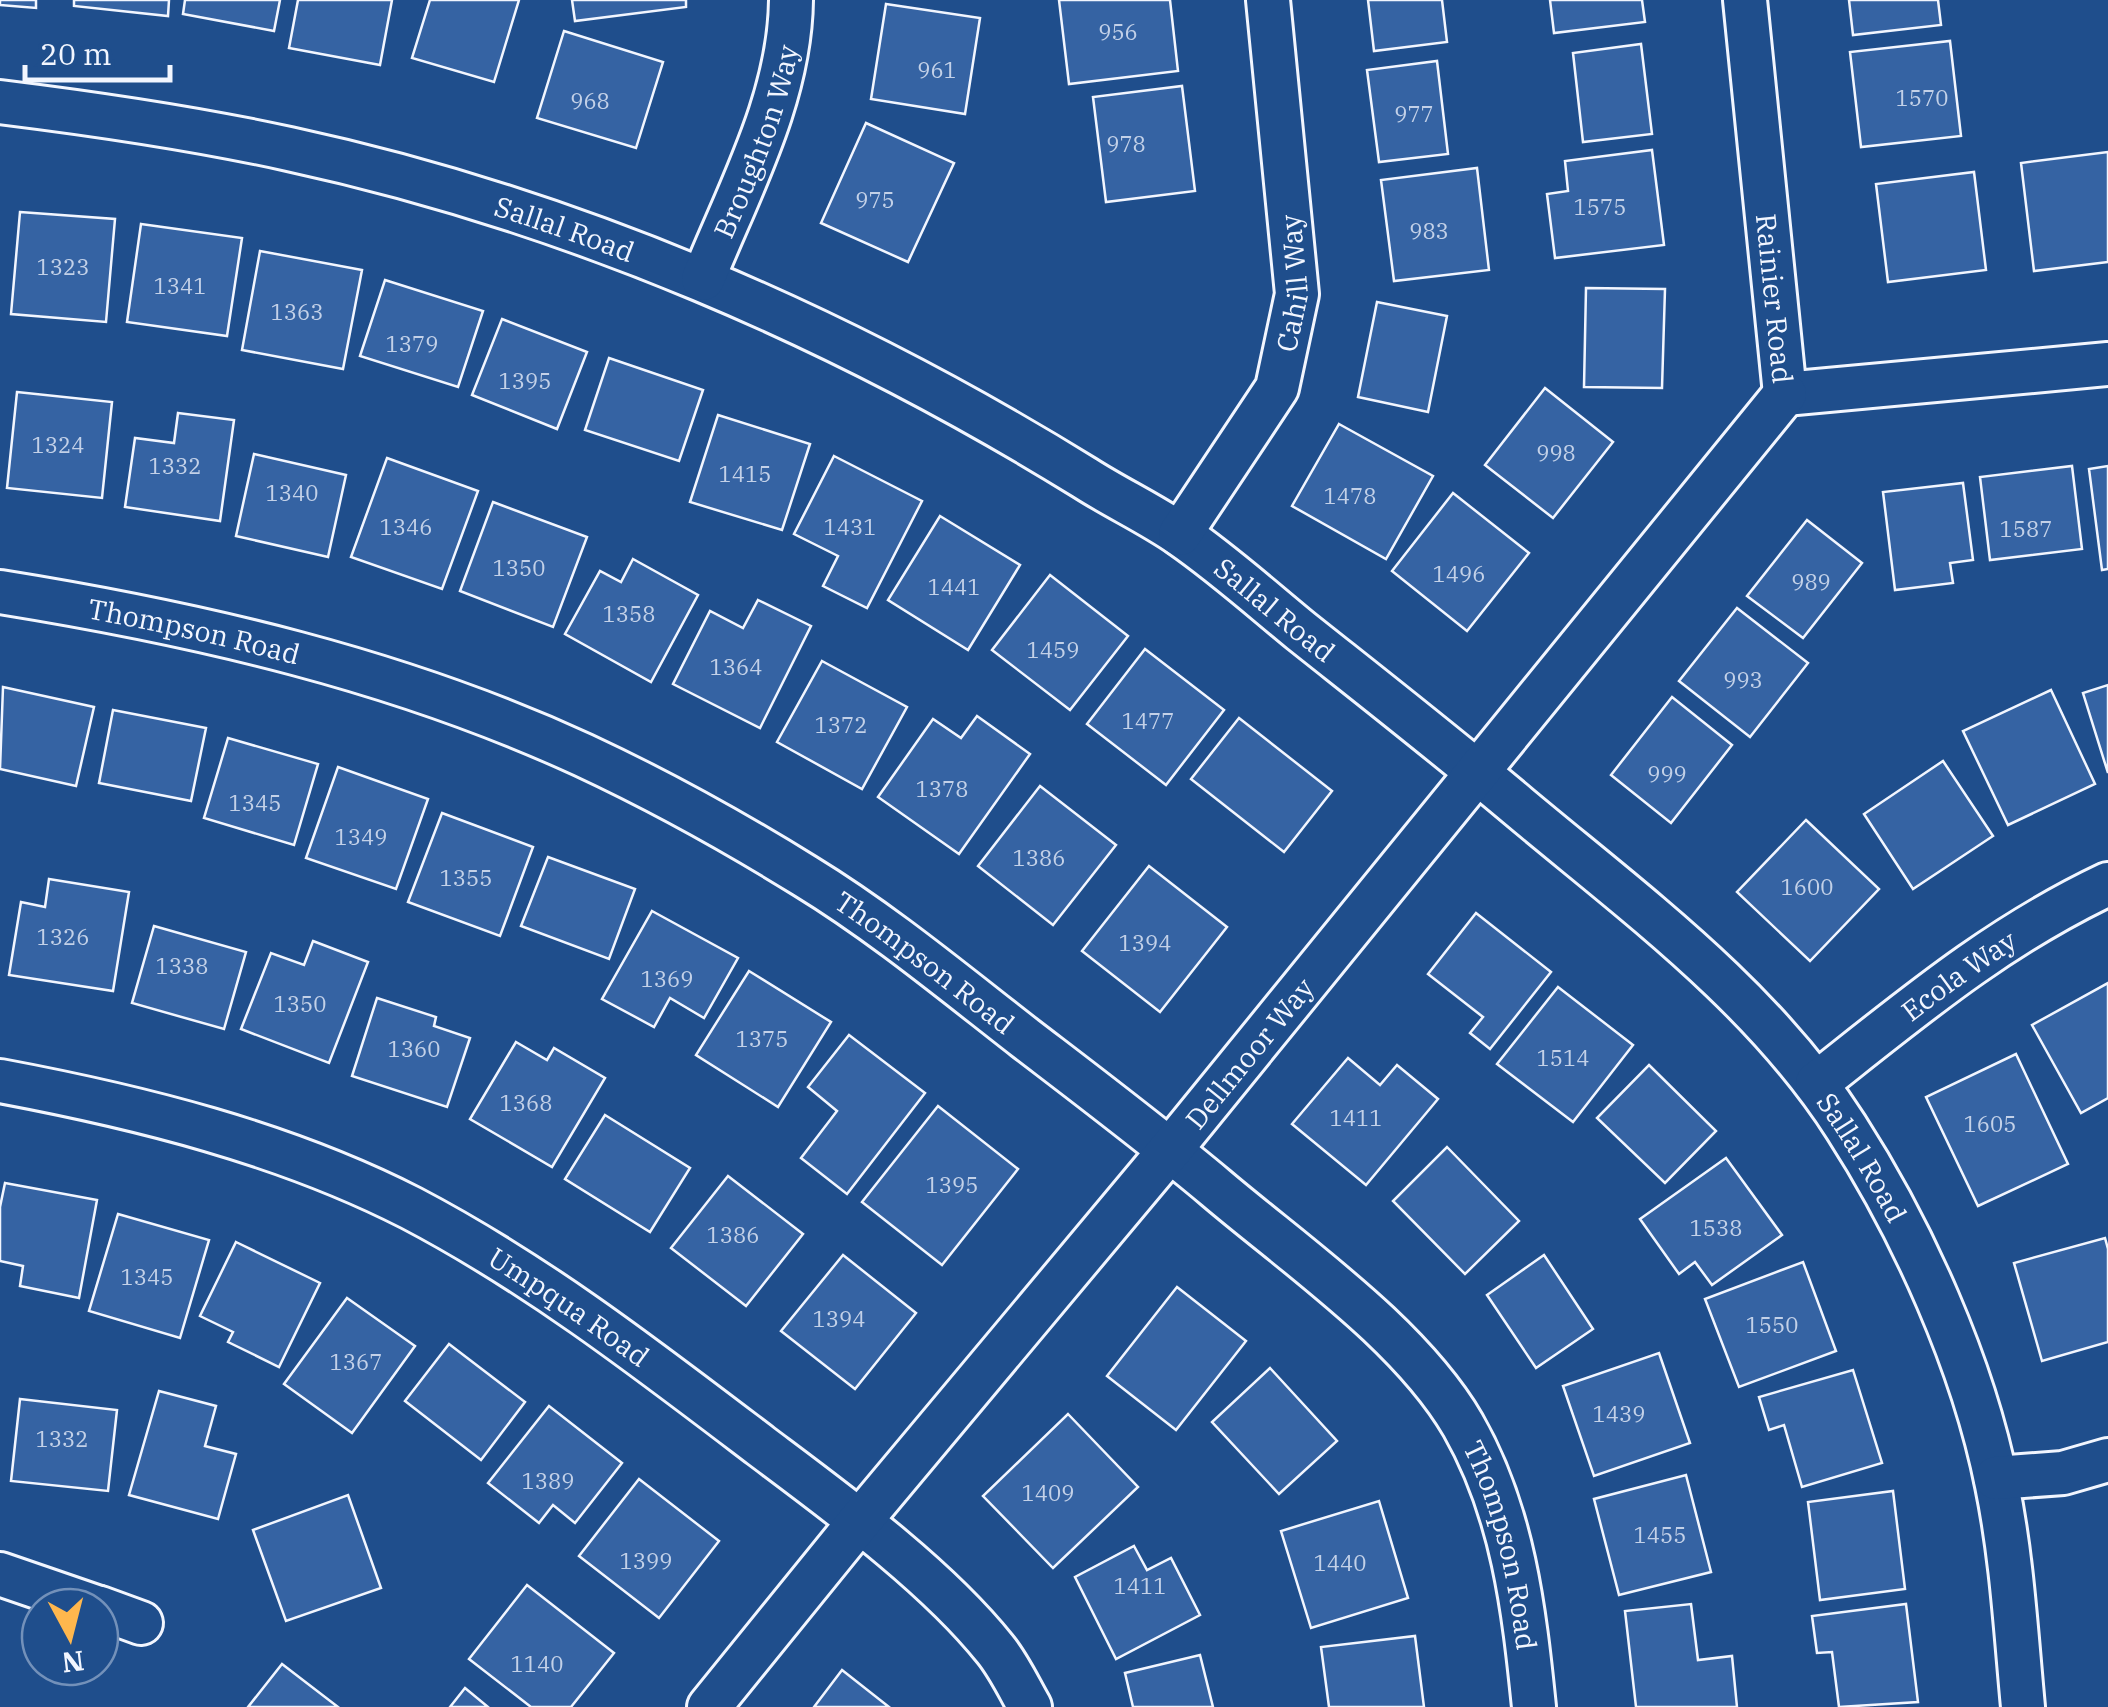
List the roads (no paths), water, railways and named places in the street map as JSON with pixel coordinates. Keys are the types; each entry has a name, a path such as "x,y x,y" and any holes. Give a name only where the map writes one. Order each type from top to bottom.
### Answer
{"street":[{"name":"Broughton Way","path":"703,280 776,97 790,28 790,0"},
{"name":"Cahill Way","path":"1180,534 1278,388 1297,294 1268,0"},
{"name":"Rainier Road","path":"1745,0 1785,394 2108,364"},
{"name":"Sallal Road","path":"0,102 290,149 492,202 703,280 898,373 1011,432 1180,534 1478,771 1731,986 1816,1084 1848,1129 1915,1251 1972,1396 1996,1478 2008,1549 2023,1707"},
{"name":"Dellmoor Way","path":"708,1707 1170,1150 1785,394"},
{"name":"Thompson Road","path":"0,592 114,610 236,636 482,713 584,756 807,877 927,962 1170,1150 1380,1326 1422,1371 1460,1420 1486,1469 1504,1522 1520,1584 1534,1707"},
{"name":"Ecola Way","path":"1816,1084 1963,968 2036,922 2108,884"},
{"name":"Umpqua Road","path":"0,1080 200,1128 309,1163 409,1207 498,1257 579,1309 858,1522 967,1618 997,1651 1030,1707"},
{"path":"1996,1478 2063,1474 2108,1460"},
{"path":"0,1574 37,1587"},
{"path":"120,1616 140,1623"}]}
